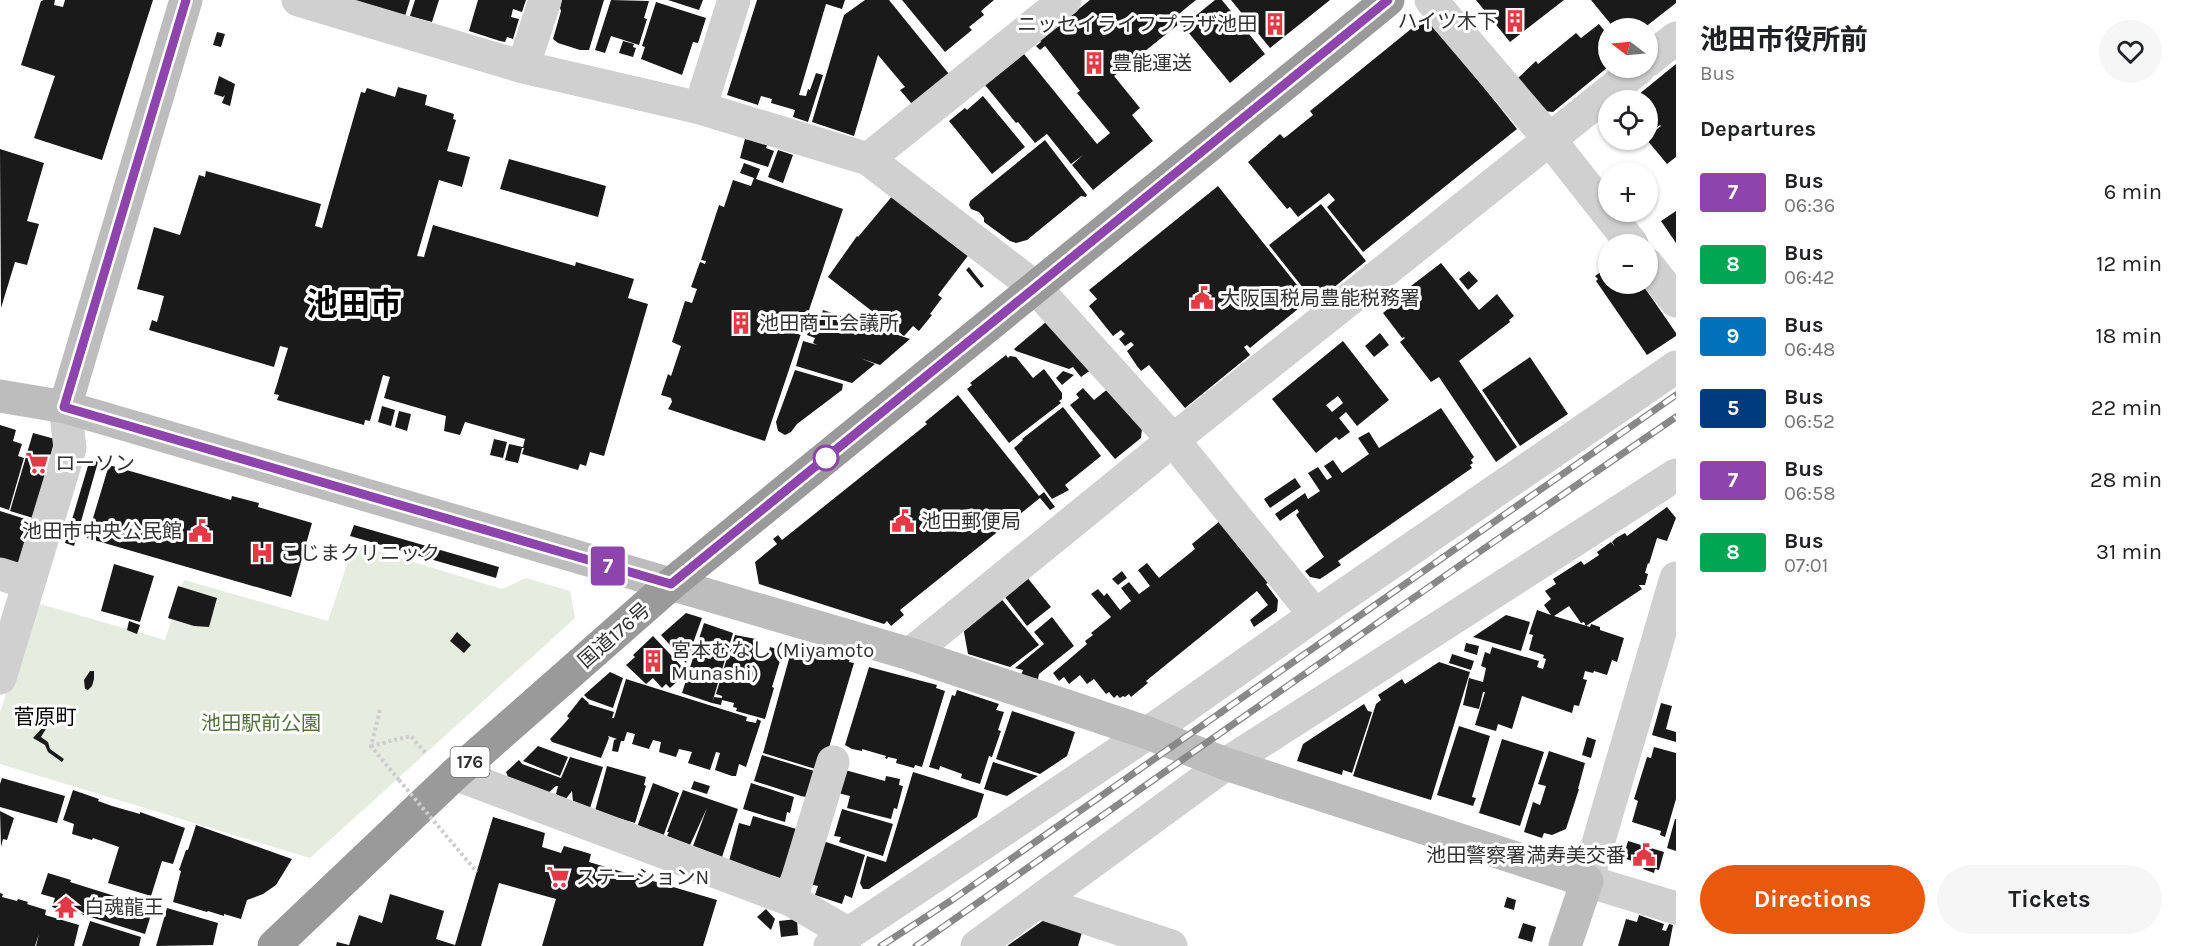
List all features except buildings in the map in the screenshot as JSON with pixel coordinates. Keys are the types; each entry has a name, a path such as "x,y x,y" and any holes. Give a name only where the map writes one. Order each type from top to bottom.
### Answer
{"highway":[{"name":"国道176号","path":"274,946 445,769 1388,0"}],"street":[{"path":"0,678 14,579 70,448 64,407 186,0"},
{"path":"298,0 523,66 700,108 868,159 1035,287 1173,440 1315,615"},
{"path":"523,66 545,0"},
{"path":"700,108 734,0"},
{"path":"868,159 1065,0"},
{"path":"1431,0 1550,140 1624,234"},
{"path":"1658,53 1676,38"},
{"path":"910,654 1173,440 1628,78"},
{"path":"1658,278 1676,301"},
{"path":"445,769 791,900 840,940 1148,732 1676,367"},
{"path":"0,396 64,407 910,654 1148,732 1226,764 1676,908"},
{"path":"977,946 1226,764 1676,475"},
{"path":"1565,946 1587,881 1676,578"},
{"path":"791,900 833,762"},
{"path":"1038,902 1171,946"}],"path":[{"path":"371,746 380,710"},
{"path":"371,746 411,736 445,769"},
{"path":"371,746 477,872"}],"green space":[{"name":"池田駅前公園","path":"354,544 502,589 526,578 570,591 575,618 310,858 0,764 0,713 33,602 165,640 184,580 328,621"}],"railway":[{"path":"881,946 952,900 1676,395"},
{"path":"916,946 1676,417"}],"bus line":[{"name":"7","path":"186,0 64,407 671,584 1388,0"}],"place":[{"name":"ハイツ木下","path":"1515,21"},
{"name":"ニッセイライフプラザ池田","path":"1275,24"},
{"name":"豊能運送","path":"1094,63"},
{"name":"大阪国税局豊能税務署","path":"1202,298"},
{"name":"池田商工会議所","path":"741,323"},
{"name":"ローソン","path":"37,463"},
{"name":"池田郵便局","path":"903,521"},
{"name":"池田市中央公民館","path":"200,531"},
{"name":"こじまクリニック","path":"262,553"},
{"name":"宮本むなし (Miyamoto Munashi)","path":"653,661"},
{"name":"池田警察署満寿美交番","path":"1644,855"},
{"name":"ステーションN","path":"558,877"},
{"name":"白魂龍王","path":"66,907"}],"district":[{"name":"池田市","path":"354,304"},
{"name":"菅原町","path":"45,717"}]}
